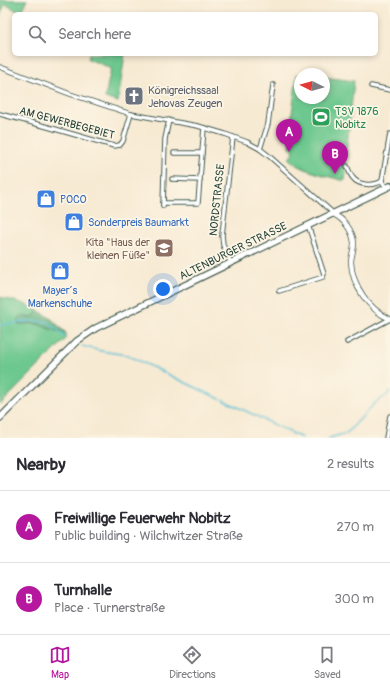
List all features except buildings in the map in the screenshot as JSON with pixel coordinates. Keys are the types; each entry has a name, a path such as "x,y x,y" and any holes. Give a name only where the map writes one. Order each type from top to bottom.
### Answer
{"main road":[{"name":"ALTENBURGER STRASSE","path":"0,418 78,341 96,328 388,187"}],"street":[{"path":"0,68 70,94 131,114 169,120 204,128 233,137 260,149 333,214 339,216 344,221 351,233 354,244 351,261 358,288 380,314 390,319"},
{"path":"260,149 268,124 273,85"},
{"path":"371,86 390,90"},
{"name":"AM GEWERBEGEBIET","path":"0,114 114,146 120,145 124,141 131,114"},
{"path":"169,120 165,139 164,204 198,203 204,128"},
{"path":"382,182 390,134"},
{"name":"NORDSTRASSE","path":"231,263 223,245 222,235 233,137"},
{"path":"174,153 202,153"},
{"path":"347,166 352,178 357,182 365,184 382,182"},
{"path":"172,179 200,180"},
{"path":"382,182 388,187"},
{"path":"278,291 323,277 324,274 308,225"},
{"path":"347,342 390,319"},
{"path":"386,438 390,416"}],"green space":[{"path":"0,0 27,0 21,12 5,4 0,16"},
{"path":"89,56 125,56 118,102 105,98 111,68 88,59"},
{"name":"TSV 1876 Nobitz","path":"330,78 354,81 345,164 347,165 345,180 307,170 294,163 289,159 294,151 290,147 291,141 289,137 294,98 294,104 330,104"},
{"path":"0,297 22,303 38,310 31,318 22,316 18,324 38,324 52,330 66,333 66,339 0,405"},
{"path":"38,310 53,320 66,333 52,330 38,324 18,324 17,321 19,317 22,316 31,318"}],"waterway":[{"path":"0,325 32,321 48,322 65,337"},
{"path":"82,346 127,355 220,399"},
{"path":"329,438 347,433 375,403 387,395 390,391"},
{"path":"223,400 302,438"}],"place":[{"name":"Königreichssaal Jehovas Zeugen","path":"134,96"},
{"name":"TSV 1876 Nobitz","path":"321,117"},
{"name":"Freiwillige Feuerwehr Nobitz","path":"289,152"},
{"name":"Turnhalle","path":"335,174"},
{"name":"POCO","path":"46,199"},
{"name":"Sonderpreis Baumarkt","path":"74,222"},
{"name":"Kita \"Haus der kleinen Füße\"","path":"164,248"},
{"name":"Mayer´s Markenschuhe","path":"60,271"}]}
